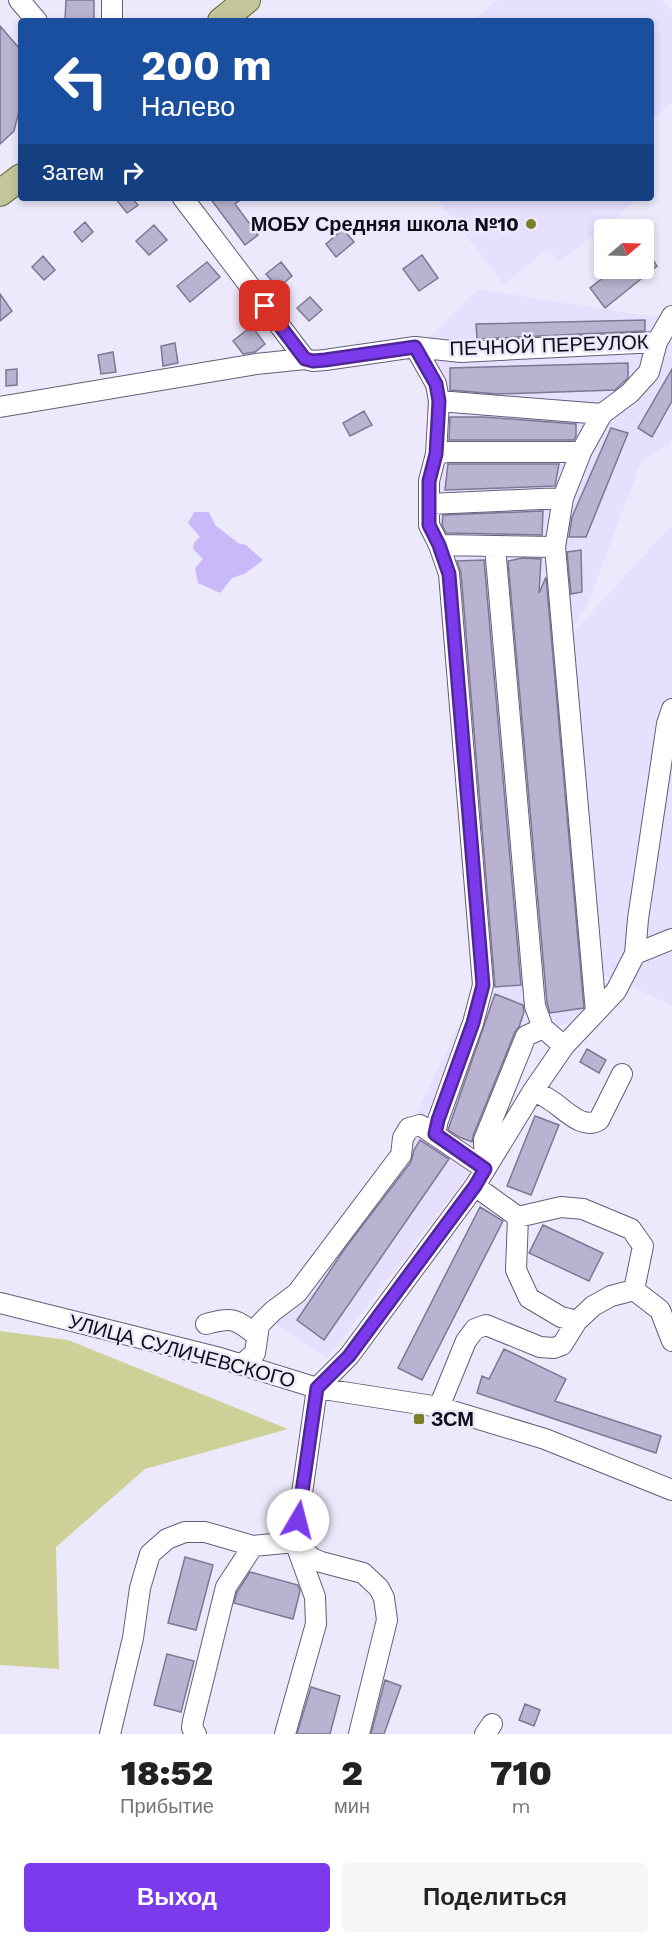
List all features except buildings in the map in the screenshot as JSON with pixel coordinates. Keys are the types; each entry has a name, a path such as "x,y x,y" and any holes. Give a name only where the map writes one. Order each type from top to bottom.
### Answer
{"main road":[{"path":"224,18 247,0"},
{"path":"0,193 18,179"}],"street":[{"path":"19,0 36,18"},
{"path":"39,0 39,18"},
{"path":"112,0 112,18"},
{"path":"185,201 305,359"},
{"name":"ПЕЧНОЙ ПЕРЕУЛОК","path":"0,407 256,364 305,359 325,360 415,347 461,352 657,342 672,316"},
{"path":"596,1012 555,547 563,498 581,452 602,414 630,393 649,372 657,342"},
{"path":"415,347 436,384 439,401 436,454 429,481 429,525 449,574 483,985 473,1023 435,1134"},
{"path":"439,401 602,414"},
{"path":"436,454 448,452 581,452"},
{"path":"429,504 563,498"},
{"path":"439,545 555,547"},
{"path":"495,547 535,1006 543,1028 564,1046"},
{"path":"285,1734 316,1624 315,1597 295,1542 317,1388 349,1356 475,1186 533,1091 564,1046 616,991 635,954 638,919 672,709"},
{"path":"635,954 672,939"},
{"path":"485,1169 484,1140 526,1036 543,1028"},
{"path":"533,1091 550,1099 579,1121 595,1123 600,1120 622,1074"},
{"path":"241,1365 255,1353 259,1325 297,1293 401,1155 403,1138 409,1128 420,1125 485,1169"},
{"path":"475,1186 518,1217 561,1207 584,1209 631,1229 643,1246 634,1290"},
{"path":"518,1217 516,1270 529,1298 561,1317 577,1321"},
{"path":"439,1407 466,1341 476,1329 486,1325 540,1347 554,1348 562,1344 577,1321 593,1306 611,1296 634,1290"},
{"path":"634,1290 660,1310 672,1341"},
{"name":"УЛИЦА СУЛИЧЕВСКОГО","path":"0,1303 241,1365 317,1388 439,1407 505,1425 672,1490"},
{"path":"206,1324 225,1319 242,1323 256,1335"},
{"path":"110,1734 133,1638 140,1588 150,1554 167,1539 185,1532 205,1532 253,1546 295,1542 321,1563 363,1573 379,1588 384,1598 387,1620 359,1734"},
{"path":"196,1734 192,1728 193,1721 226,1587 253,1546"}],"shaded area":[{"path":"498,0 662,0 672,12 672,103 654,118 654,18 476,18"},
{"name":"МОБУ Средняя школа №10","path":"438,201 636,201 613,219 594,219 594,234 559,262 548,249 504,284"},
{"path":"478,289 641,315 672,317 672,438 668,446 642,459 588,604 566,640 672,525 672,1006 600,974 590,1018 532,1034 473,1168 327,1358 272,1322 414,1119 479,982 421,346"},
{"path":"194,512 209,512 215,525 238,543 246,545 263,560 244,574 232,578 220,593 198,583 195,568 203,559 193,549 194,543 200,537 188,523"}],"green space":[{"path":"0,1331 68,1340 288,1429 145,1469 56,1547 59,1669 0,1665"}],"place":[{"name":"МОБУ Средняя школа №10","path":"531,224"},
{"name":"ЗСМ","path":"419,1419"}],"route":[{"path":"265,306 305,359 325,360 415,347 436,384 439,401 436,454 429,481 429,525 449,574 483,985 473,1023 435,1134 485,1169 475,1186 349,1356 317,1388 298,1520"}]}
